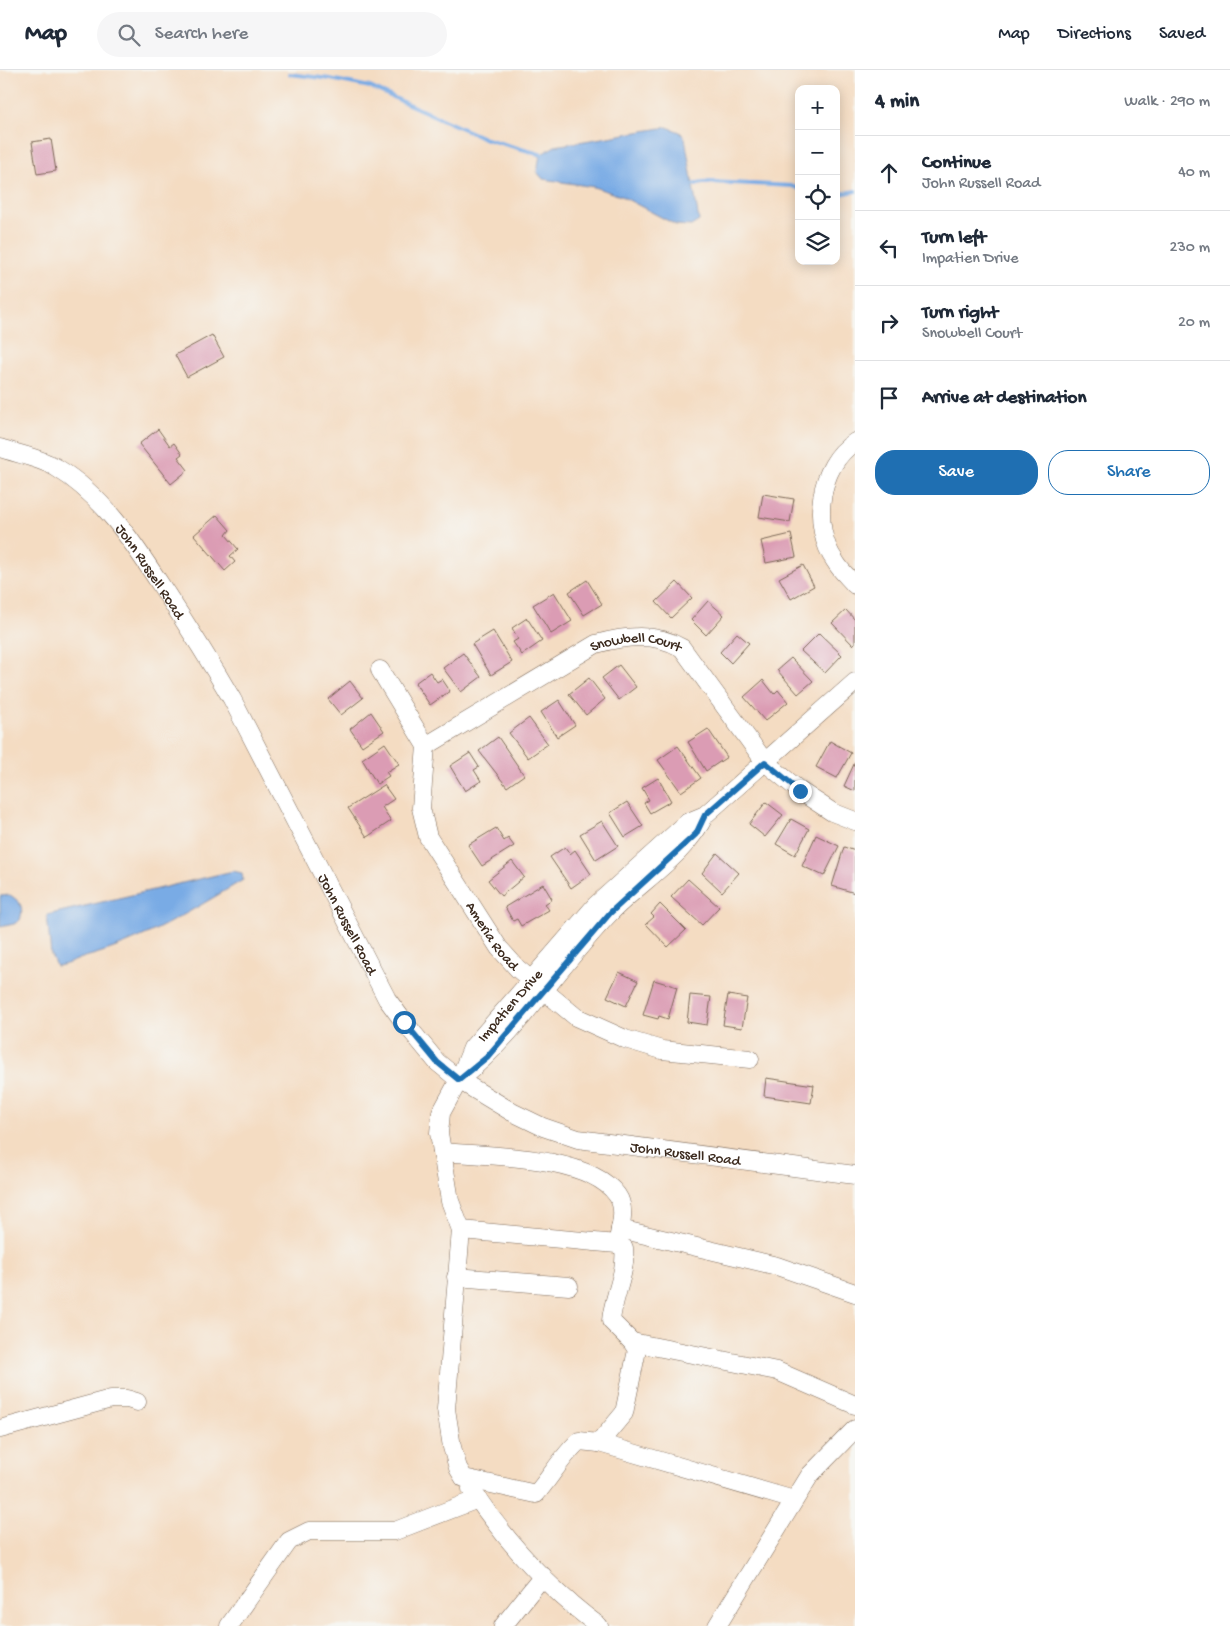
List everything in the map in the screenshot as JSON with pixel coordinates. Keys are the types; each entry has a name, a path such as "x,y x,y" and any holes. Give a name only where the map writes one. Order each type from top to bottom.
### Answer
{"street":[{"path":"855,442 836,462 825,485 821,510 824,535 834,560 855,585"},
{"name":"John Russell Road","path":"0,448 56,467 88,490 117,522 196,638 232,699 387,999 437,1062 459,1080 512,1112 543,1127 578,1138 855,1175"},
{"name":"Snowbell Court","path":"426,746 596,644 625,636 653,638 672,642 682,648 765,762 800,791 832,812 855,821"},
{"path":"380,670 426,746"},
{"name":"Impatien Drive","path":"461,1230 450,1201 439,1133 441,1113 459,1080 472,1048 537,985 596,905 688,822 705,815 855,682"},
{"name":"Ameria Road","path":"426,746 421,808 428,837 499,948 537,985 576,1018 625,1039 662,1050 750,1059"},
{"path":"442,1152 543,1160 584,1172 603,1182 618,1196 622,1212 618,1237 624,1248 626,1261 612,1310 612,1321 637,1350 624,1413 599,1443"},
{"path":"599,1626 571,1605 496,1526 458,1468 452,1447 446,1409 461,1230 618,1237 777,1266 855,1293"},
{"path":"456,1276 569,1286"},
{"path":"632,1342 777,1371 855,1405"},
{"path":"0,1429 111,1399 127,1399 138,1402"},
{"path":"717,1626 810,1475 855,1429"},
{"path":"464,1478 536,1494 550,1479 569,1450 579,1441 599,1443 794,1500"},
{"path":"229,1626 289,1541 309,1530 394,1531 478,1499"},
{"path":"503,1626 543,1576"}],"water":[{"path":"667,127 680,132 685,138 699,221 691,226 676,225 621,196 594,187 543,179 537,172 540,155 555,146"},
{"path":"233,871 242,873 243,880 167,924 106,951 68,964 56,966 51,955 47,915"},
{"path":"10,895 21,905 20,920 14,924 0,927 0,896"}],"building":[{"path":"51,139 56,171 37,174 32,142"},
{"path":"212,335 224,357 187,377 175,355"},
{"path":"158,429 170,446 174,443 182,454 178,457 188,470 171,484 139,444"},
{"path":"763,494 794,499 790,522 759,517"},
{"path":"217,515 230,530 226,535 238,549 230,556 235,562 225,571 194,535"},
{"path":"791,534 796,557 766,563 761,541"},
{"path":"803,565 814,586 791,599 779,578"},
{"path":"587,580 602,604 584,615 569,592"},
{"path":"677,582 692,598 671,618 656,602"},
{"path":"554,592 572,621 551,634 533,605"},
{"path":"708,601 724,615 706,635 691,620"},
{"path":"846,610 855,620 855,643 853,645 832,623"},
{"path":"527,618 542,641 522,655 513,642 518,639 512,628"},
{"path":"493,631 512,662 491,675 472,644"},
{"path":"737,633 749,643 731,663 720,652"},
{"path":"819,633 842,655 825,673 801,651"},
{"path":"463,653 481,677 461,692 443,668"},
{"path":"791,658 813,681 798,694 777,670"},
{"path":"619,665 636,687 619,700 602,678"},
{"path":"430,672 437,682 442,679 450,691 430,705 415,683"},
{"path":"589,678 605,699 586,715 569,694"},
{"path":"763,680 774,694 778,690 788,702 765,721 744,697"},
{"path":"350,681 363,698 341,715 328,699"},
{"path":"559,700 575,725 557,737 541,712"},
{"path":"371,712 384,731 362,746 350,729"},
{"path":"529,718 548,744 528,758 509,733"},
{"path":"708,729 727,757 706,771 688,742"},
{"path":"498,737 524,775 507,787 479,751"},
{"path":"830,741 851,753 837,778 816,767"},
{"path":"385,743 399,764 386,772 389,776 377,784 362,759"},
{"path":"678,746 701,778 681,792 658,760"},
{"path":"470,753 479,767 474,770 481,781 465,791 450,766"},
{"path":"855,762 855,791 844,786"},
{"path":"658,778 671,801 650,813 644,803 649,800 642,788"},
{"path":"384,785 394,799 382,807 391,821 367,837 348,808"},
{"path":"627,802 643,826 625,837 610,813"},
{"path":"766,802 783,815 765,837 749,824"},
{"path":"791,819 809,829 795,855 776,844"},
{"path":"602,821 618,846 596,860 580,834"},
{"path":"496,828 504,841 508,838 514,846 482,866 468,845"},
{"path":"816,835 839,846 824,876 802,866"},
{"path":"565,847 570,854 575,850 591,874 571,888 550,857"},
{"path":"844,847 855,851 855,893 832,886"},
{"path":"717,853 739,873 722,892 702,873"},
{"path":"512,861 524,877 501,896 488,880"},
{"path":"688,879 719,907 702,925 671,897"},
{"path":"543,884 552,899 545,904 549,910 521,926 517,919 513,921 505,907"},
{"path":"660,904 686,930 668,947 646,924 654,917 651,914"},
{"path":"619,972 638,981 626,1006 607,997"},
{"path":"654,980 677,987 668,1019 659,1016 658,1019 643,1015"},
{"path":"690,995 711,997 707,1025 687,1022"},
{"path":"728,995 747,998 742,1028 723,1025"},
{"path":"766,1078 814,1085 811,1103 764,1096"}],"waterway":[{"path":"290,74 370,87 486,139 543,155"},
{"path":"690,185 710,182 795,187"},
{"path":"840,194 855,191"}],"route":[{"path":"404,1022 437,1062 459,1080 487,1057 610,913 696,834 705,815 765,762 800,791"}]}
